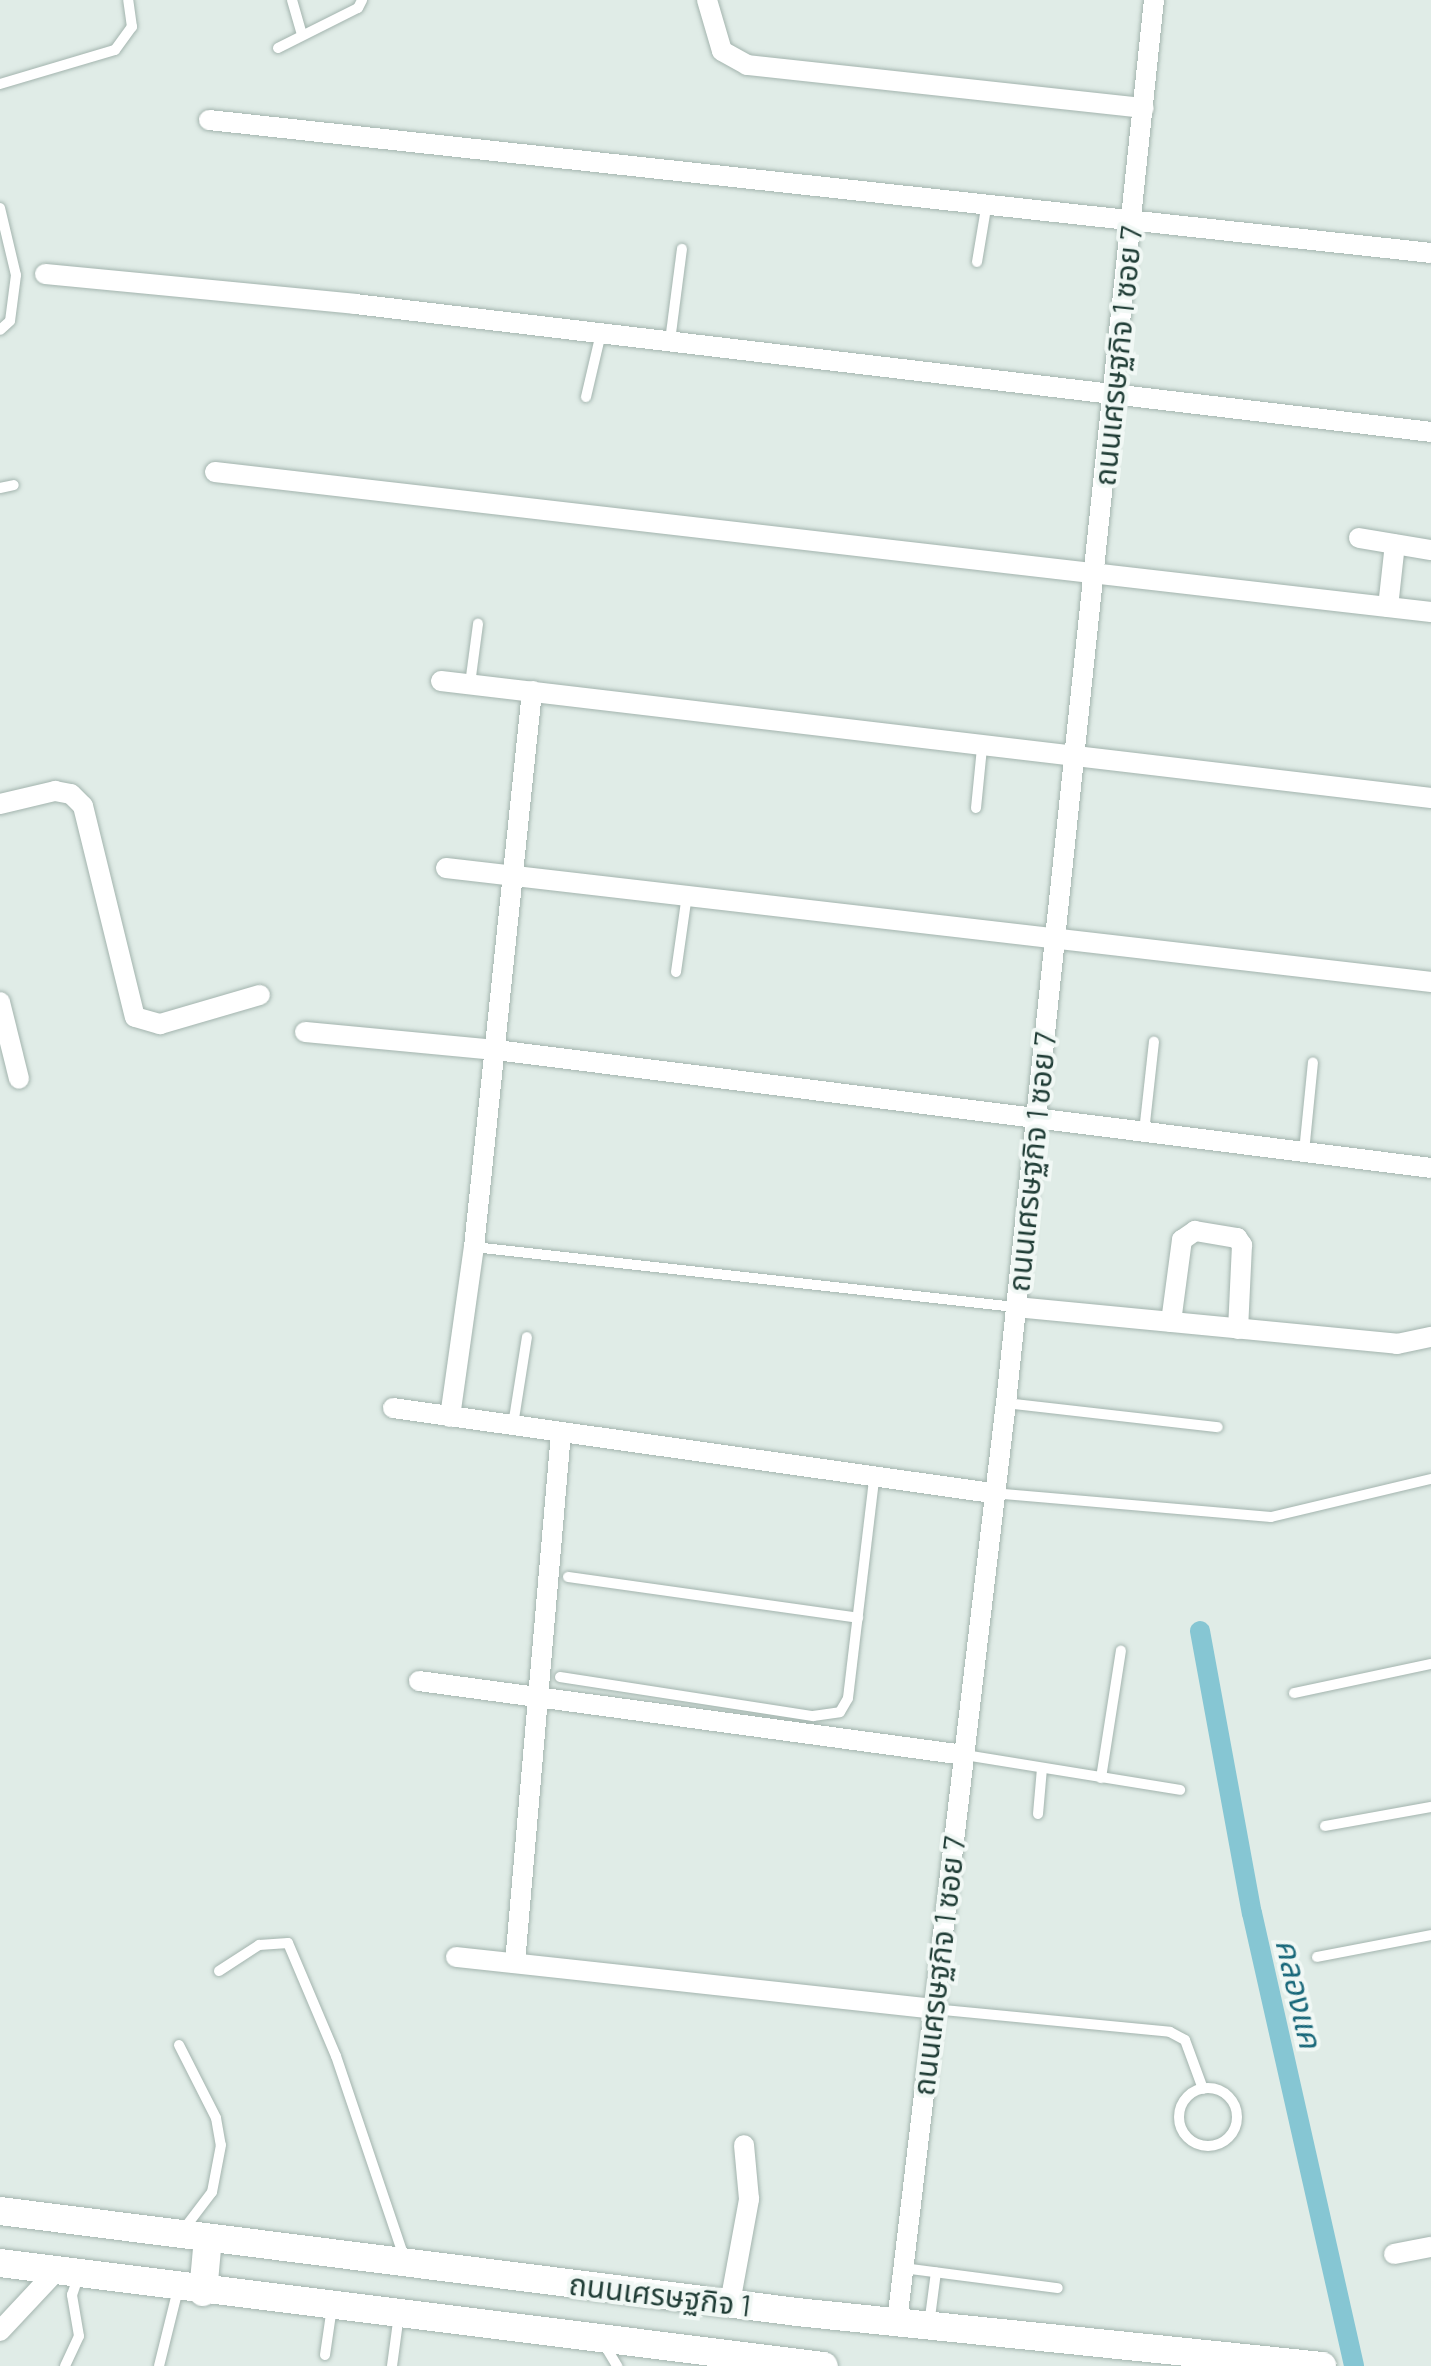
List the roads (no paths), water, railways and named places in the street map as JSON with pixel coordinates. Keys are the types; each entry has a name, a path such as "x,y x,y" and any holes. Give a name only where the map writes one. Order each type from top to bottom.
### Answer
{"main road":[{"name":"ถนนเศรษฐกิจ 1","path":"0,2212 730,2303 1318,2366"},
{"path":"190,2290 208,2238"},
{"name":"ถนนเศรษฐกิจ 1","path":"0,2263 190,2290 824,2366"}],"street":[{"path":"707,0 722,51 747,65 1144,108"},
{"name":"ถนนเศรษฐกิจ 1 ซอย 7","path":"896,2322 992,1494 1006,1403 1154,0"},
{"path":"209,120 1132,224 1431,253"},
{"path":"45,274 601,333 1112,398 1431,432"},
{"path":"214,472 1431,612"},
{"path":"1359,538 1431,550"},
{"path":"1388,607 1395,544"},
{"path":"442,681 982,748 1431,798"},
{"path":"450,1416 474,1247 532,691"},
{"path":"0,804 54,791 71,794 83,806 136,1017 160,1024 260,995"},
{"path":"446,868 1055,935 1431,982"},
{"path":"0,1002 19,1079"},
{"path":"305,1032 496,1050 1431,1168"},
{"path":"1172,1322 1182,1240 1194,1231 1237,1238 1242,1245 1238,1329"},
{"path":"1016,1307 1397,1344 1431,1337"},
{"path":"393,1408 992,1494"},
{"path":"514,1962 533,1697 561,1433"},
{"path":"419,1681 964,1755"},
{"path":"456,1956 933,2009"},
{"path":"730,2303 750,2198 744,2145"},
{"path":"1394,2254 1431,2247"},
{"path":"0,2331 68,2272"}],"lane":[{"path":"0,84 115,50 132,27 130,0"},
{"path":"292,0 301,32"},
{"path":"278,48 301,32 358,8 362,0"},
{"path":"0,208 16,276 10,321 0,330"},
{"path":"977,262 986,208"},
{"path":"670,341 682,249"},
{"path":"586,397 601,333"},
{"path":"0,488 14,485"},
{"path":"470,684 478,624"},
{"path":"976,808 982,748"},
{"path":"676,972 687,895"},
{"path":"1144,1132 1154,1042"},
{"path":"1304,1152 1313,1062"},
{"path":"474,1247 1016,1307"},
{"path":"513,1426 527,1337"},
{"path":"1006,1403 1218,1427"},
{"path":"992,1494 1271,1516 1431,1479"},
{"path":"560,1677 829,1715 848,1698 874,1480"},
{"path":"568,1577 858,1618"},
{"path":"1101,1778 1121,1651"},
{"path":"1294,1692 1431,1664"},
{"path":"964,1755 1180,1790"},
{"path":"1038,1814 1042,1768"},
{"path":"1325,1826 1431,1807"},
{"path":"1317,1957 1431,1935"},
{"path":"219,1972 259,1945 288,1943 336,2056 406,2262"},
{"path":"933,2009 1170,2032 1185,2040 1203,2089"},
{"path":"179,2044 216,2118 221,2144 212,2192 180,2234"},
{"path":"1203,2089 1226,2095 1236,2116 1228,2138 1207,2146 1180,2125 1184,2102 1203,2089"},
{"path":"903,2268 1058,2288"},
{"path":"64,2366 79,2336 68,2272"},
{"path":"929,2326 936,2272"},
{"path":"159,2366 190,2290"},
{"path":"325,2355 332,2305"},
{"path":"392,2366 399,2314"},
{"path":"601,2338 617,2366"}],"waterway":[{"name":"คลองแค","path":"1200,1631 1252,1913 1354,2366"}]}
